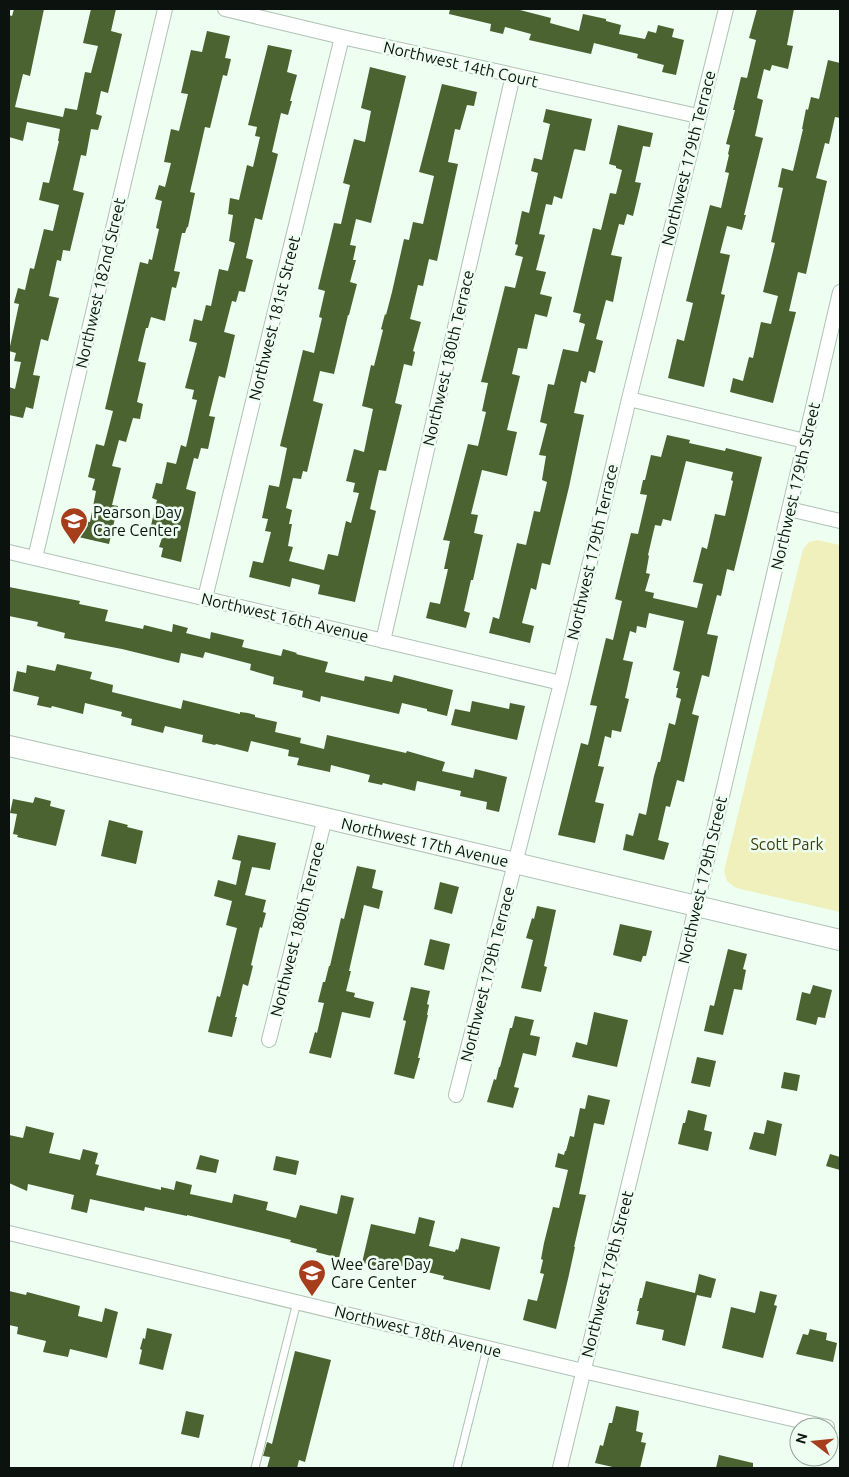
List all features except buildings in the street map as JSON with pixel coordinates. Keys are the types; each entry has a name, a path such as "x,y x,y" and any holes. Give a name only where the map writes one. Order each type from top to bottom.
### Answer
{"street":[{"name":"Northwest 182nd Street","path":"35,558 165,9"},
{"name":"Northwest 14th Court","path":"225,9 698,116"},
{"name":"Northwest 179th Terrace","path":"456,1095 561,683 698,116 726,9"},
{"name":"Northwest 181st Street","path":"205,598 342,37"},
{"name":"Northwest 180th Terrace","path":"383,641 513,75"},
{"name":"Northwest 179th Street","path":"560,1468 696,906 805,441 835,334 840,292"},
{"path":"629,399 805,441"},
{"path":"789,509 840,521"},
{"name":"Northwest 16th Avenue","path":"9,552 561,683"},
{"name":"Northwest 17th Avenue","path":"9,746 325,818 840,940"},
{"name":"Northwest 180th Terrace","path":"269,1040 325,818"},
{"name":"Northwest 18th Avenue","path":"9,1233 583,1371 789,1418"}],"lane":[{"path":"255,1468 297,1302"},
{"path":"457,1468 487,1348"}],"green space":[{"name":"Scott Park","path":"817,540 840,545 840,912 736,888 727,881 724,871 803,549 809,542"}],"place":[{"name":"Pearson Day Care Center","path":"74,545"},
{"name":"Wee Care Day Care Center","path":"312,1297"}]}
